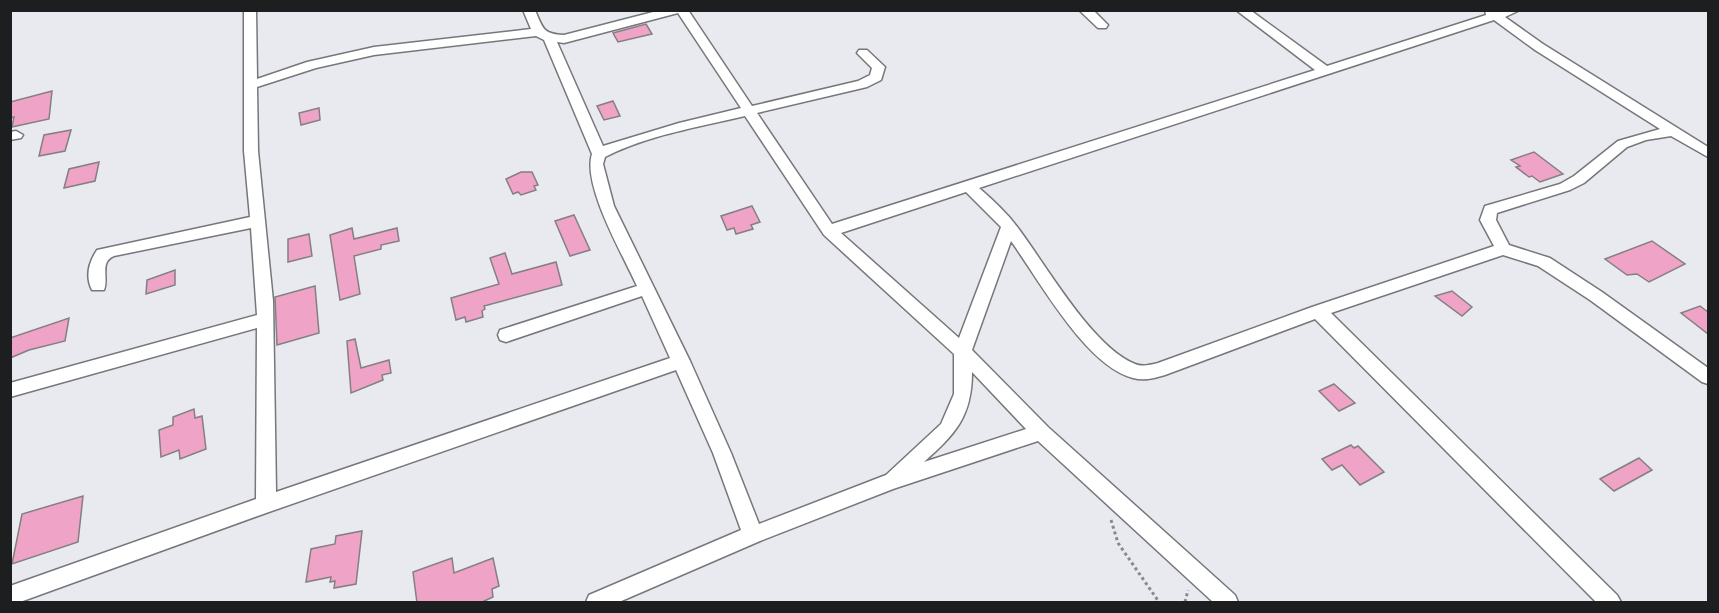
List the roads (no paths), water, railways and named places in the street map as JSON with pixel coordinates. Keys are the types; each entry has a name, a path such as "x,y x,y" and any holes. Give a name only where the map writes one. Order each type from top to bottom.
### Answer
{"street":[{"path":"250,10 251,151 265,319 266,504"},
{"path":"529,10 544,35 599,154 596,164 607,206 722,453 753,535"},
{"path":"251,85 312,65 374,51 544,35 564,39 596,33 677,10"},
{"path":"682,10 830,231 963,352 1041,432 1228,603"},
{"path":"1085,10 1102,25"},
{"path":"1242,10 1325,71"},
{"path":"830,231 1325,71 1493,13 1514,10"},
{"path":"1493,13 1539,46 1708,153"},
{"path":"599,154 664,132 862,84 876,77 879,67 863,53"},
{"path":"1503,249 1488,220 1490,210 1506,203 1566,187 1586,174 1617,147 1641,136 1672,131"},
{"path":"969,186 1010,227 1067,309 1109,358 1132,371 1143,373 1159,370 1318,311 1503,249 1544,262 1596,296 1708,377"},
{"path":"98,286 97,263 103,254 154,241 257,221"},
{"path":"890,482 948,429 963,394 963,352 985,287 1010,227"},
{"path":"506,335 646,289"},
{"path":"1318,311 1610,603"},
{"path":"10,390 265,319"},
{"path":"10,596 266,504 681,361"},
{"path":"596,603 753,535 890,482 1041,432"}]}
